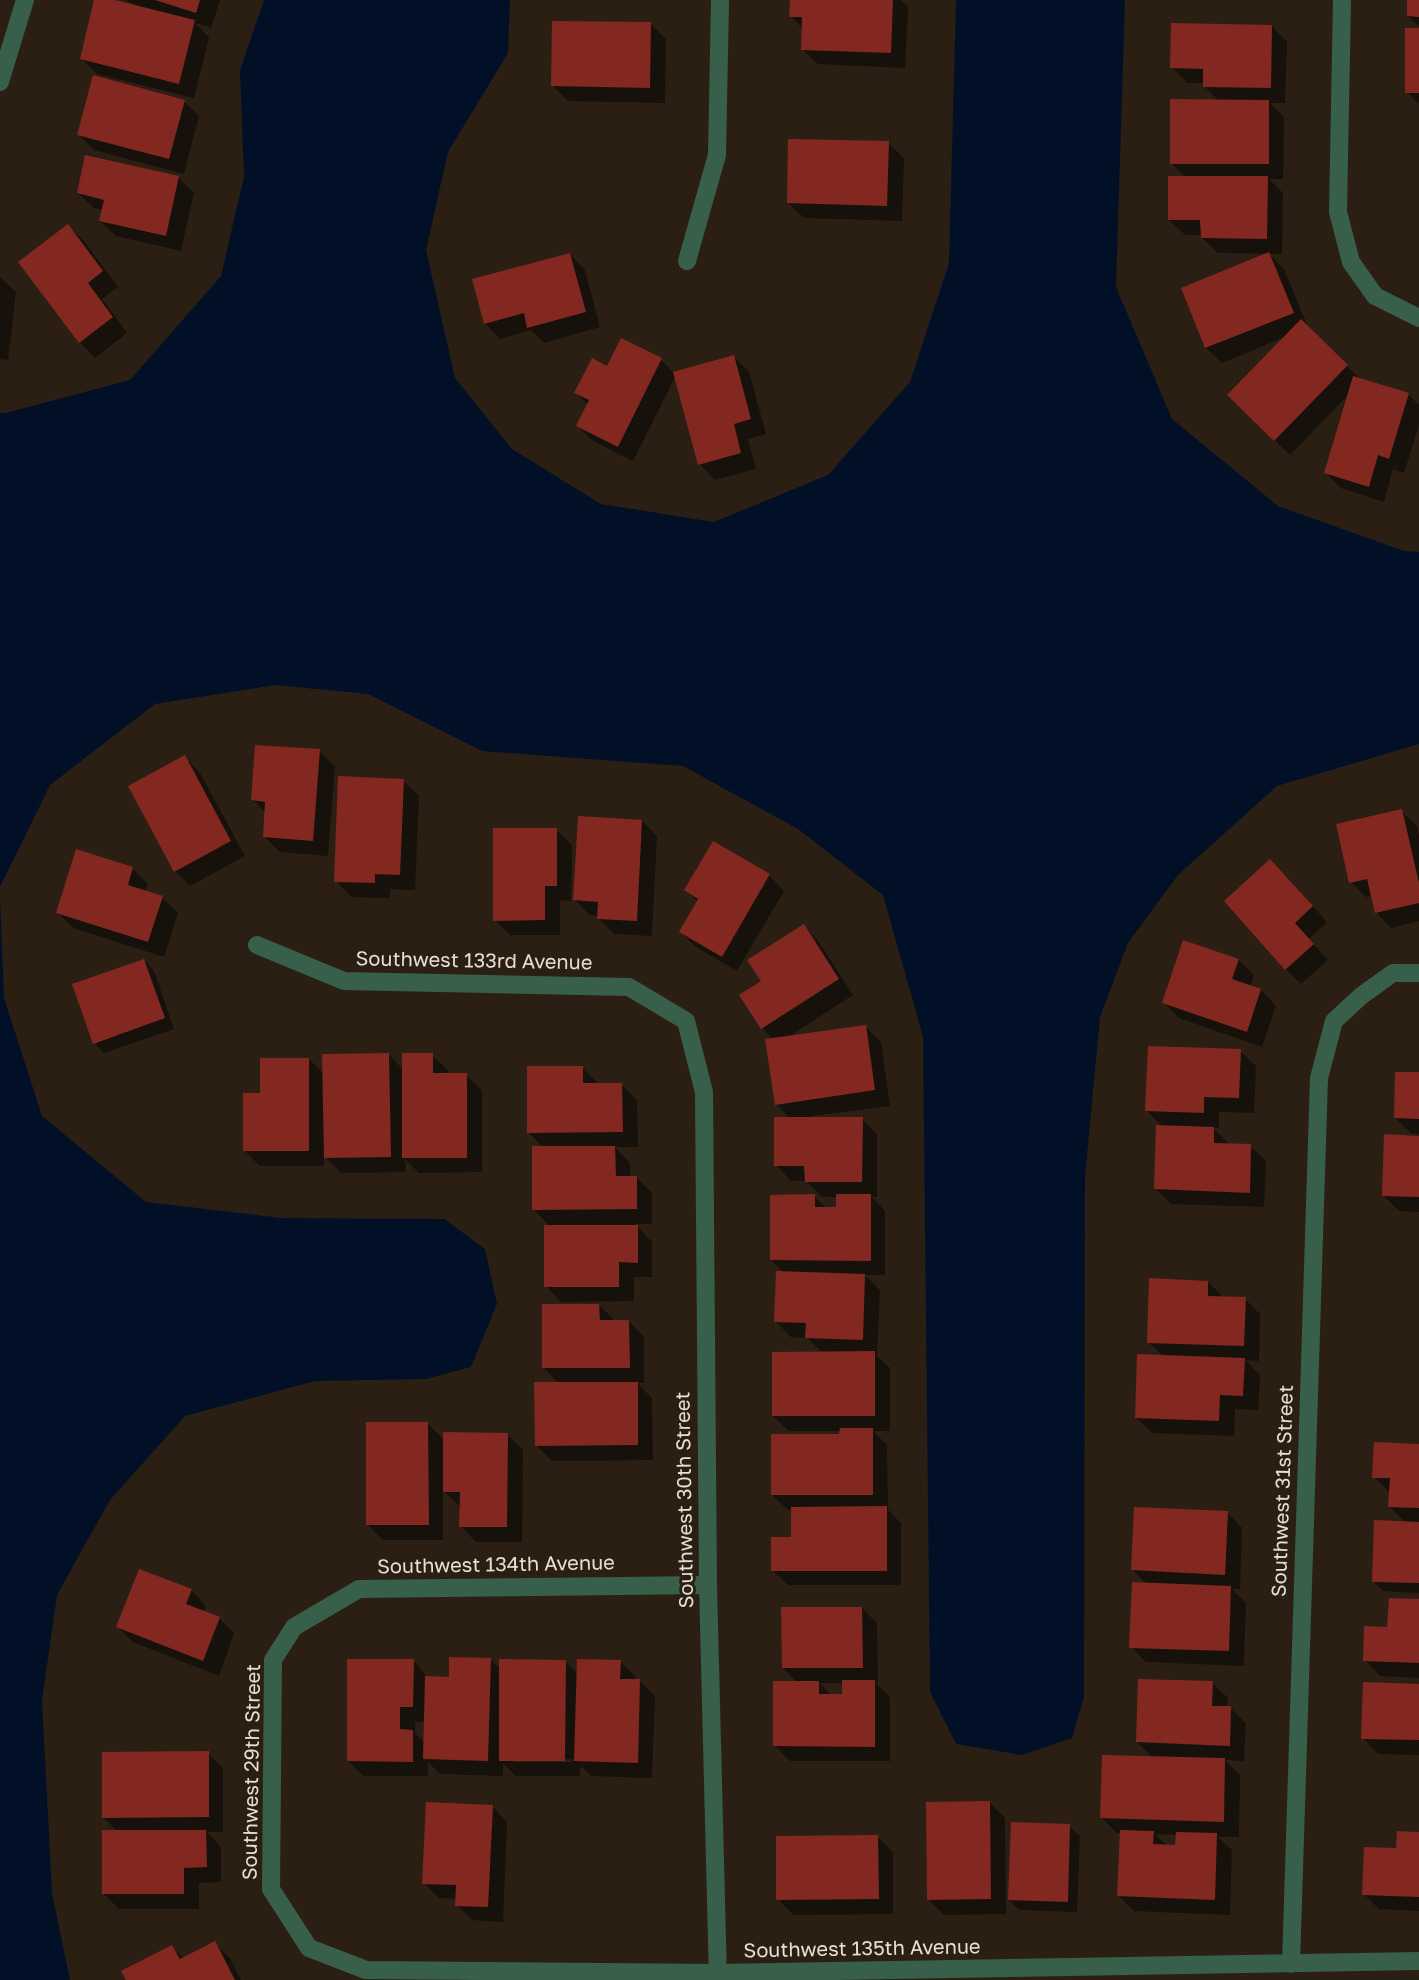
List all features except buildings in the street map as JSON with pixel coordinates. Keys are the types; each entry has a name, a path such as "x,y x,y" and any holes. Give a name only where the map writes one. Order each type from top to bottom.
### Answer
{"street":[{"path":"0,82 26,0"},
{"path":"687,261 717,155 720,0"},
{"path":"1342,0 1338,212 1351,262 1375,296 1419,318"},
{"name":"Southwest 133rd Avenue","path":"257,945 344,981 629,987 686,1022"},
{"name":"Southwest 31st Street","path":"1291,1964 1319,1078 1334,1021 1361,996 1393,973 1419,973"},
{"name":"Southwest 30th Street","path":"686,1022 704,1092 708,1585 718,1977"},
{"name":"Southwest 134th Avenue","path":"294,1627 359,1589 708,1585"},
{"name":"Southwest 29th Street","path":"294,1627 273,1660 271,1890 309,1948"},
{"name":"Southwest 135th Avenue","path":"309,1948 366,1970 718,1977 1419,1961"}],"water":[{"path":"264,0 510,0 508,53 448,152 426,250 455,378 512,449 601,504 714,522 828,475 910,382 949,263 956,0 1125,0 1116,287 1172,419 1278,506 1404,551 1419,552 1419,744 1277,786 1178,875 1128,943 1100,1017 1085,1177 1084,1697 1072,1738 1022,1755 956,1744 930,1692 923,1037 883,895 798,829 683,766 482,751 368,694 276,685 155,704 50,785 0,887 0,413 130,380 221,276 244,176 240,70"},
{"path":"0,899 4,998 42,1116 146,1202 282,1218 444,1219 485,1249 497,1304 471,1367 426,1379 315,1381 185,1416 110,1500 57,1595 42,1700 52,1893 70,1980 0,1980"}]}
